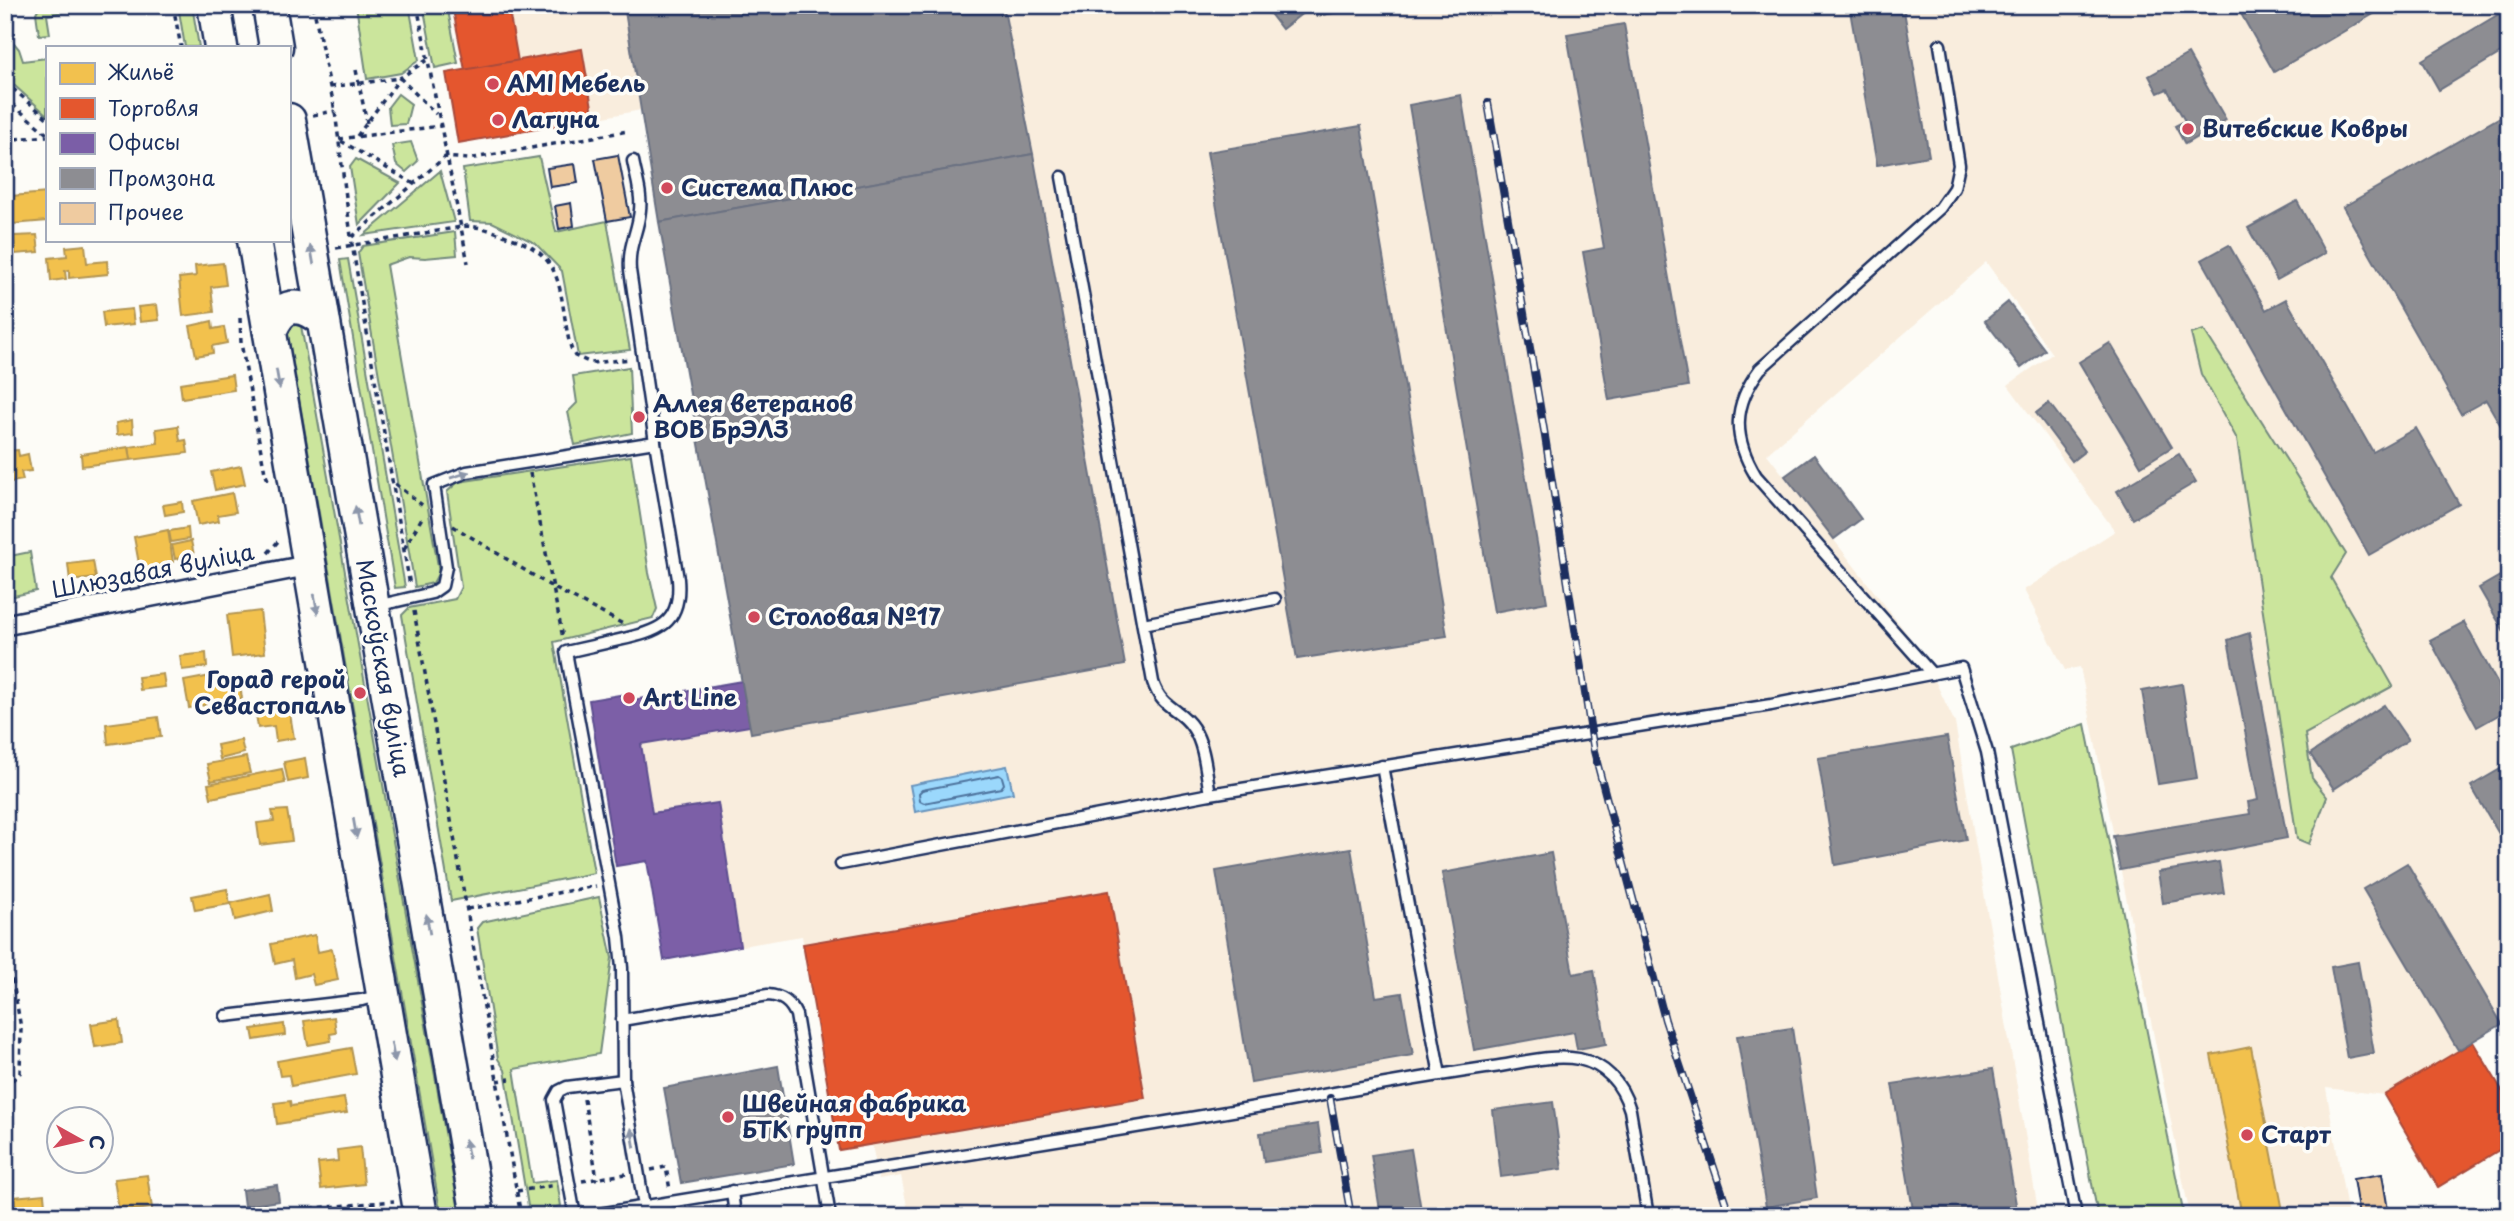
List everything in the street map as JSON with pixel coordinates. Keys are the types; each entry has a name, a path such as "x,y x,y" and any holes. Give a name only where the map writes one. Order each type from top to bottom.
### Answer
{"main road":[{"path":"214,5 221,46"},
{"path":"269,5 276,46"},
{"name":"Маскоўская вуліца","path":"290,133 295,198 323,320 478,1216"},
{"path":"254,242 383,994 408,1208"},
{"path":"270,332 275,318 285,310 298,306 323,320"}],"street":[{"name":"Шлюзавая вуліца","path":"5,625 310,565"}],"lane":[{"path":"1932,674 1756,476 1742,450 1738,415 1750,383 1760,369 1940,208 1954,188 1958,177 1958,154 1940,45"},
{"path":"633,161 640,204 639,218 629,250 630,270 679,590 675,611 670,620 662,626 644,634 566,652 619,937 623,1080 644,1206"},
{"path":"1062,177 1156,691 1169,707 1186,719 1198,737 1210,794"},
{"path":"373,607 438,590 444,580 446,567 434,485 461,474 488,468 655,442"},
{"path":"1143,624 1275,599"},
{"path":"841,864 1210,794 1771,705 1961,668 1987,752 2076,1216"},
{"path":"1382,766 1440,1075"},
{"path":"226,1016 362,1000 383,994"},
{"path":"622,1020 768,995 783,999 796,1015 829,1212"},
{"path":"586,1216 630,1212 644,1206 732,1191 1440,1075 1565,1058 1594,1064 1618,1082 1630,1110 1648,1216"},
{"path":"575,1216 554,1100 563,1088 623,1080"},
{"path":"732,1191 735,1216"},
{"path":"240,1216 257,1214"}],"path":[{"path":"173,5 181,46"},
{"path":"313,5 339,139 352,244 521,1216"},
{"path":"417,5 468,263"},
{"path":"357,136 400,78 427,60"},
{"path":"356,70 367,123"},
{"path":"329,87 400,78"},
{"path":"400,78 438,116"},
{"path":"5,82 46,117"},
{"path":"17,92 6,99 46,134"},
{"path":"339,139 440,126"},
{"path":"352,237 445,157 465,159 628,131"},
{"path":"5,140 46,135"},
{"path":"339,139 414,184"},
{"path":"352,244 462,227 486,229 520,241 547,259 558,276 570,344 575,356 592,363 630,359"},
{"path":"528,461 566,652"},
{"path":"393,483 428,509 404,549"},
{"path":"439,517 552,587 644,634"},
{"path":"467,909 602,884"},
{"path":"5,962 10,967 21,1028 20,1073 5,1087"},
{"path":"497,1081 510,1079"},
{"path":"581,1085 597,1179"},
{"path":"517,1191 666,1167 671,1193"},
{"path":"257,1214 408,1208"},
{"path":"782,1216 829,1212"}],"shaded area":[{"path":"508,5 2509,5 2509,1014 2502,1024 2384,1095 2326,1088 2348,1216 2190,1216 2080,667 2065,670 2024,590 2115,531 2008,385 2052,354 1986,262 1767,454 1922,653 1955,723 2039,1216 909,1216 901,1176 879,1180 872,1145 839,1150 802,936 664,959 647,860 616,866 589,700 632,693 634,700 742,681 641,110 594,119 582,50 518,61"}],"green space":[{"path":"40,5 103,5 47,15 50,34 39,35 36,13"},
{"path":"178,5 192,5 199,46 185,46"},
{"path":"356,5 409,5 419,60 401,73 367,79"},
{"path":"423,5 447,5 458,63 435,68"},
{"path":"14,43 23,61 46,58 46,114 5,77 5,46"},
{"path":"398,94 411,104 406,124 390,125 388,107"},
{"path":"411,142 418,161 406,172 396,164 392,145"},
{"path":"539,157 556,232 607,221 630,350 578,356 562,271 535,243 492,222 470,221 463,169"},
{"path":"356,159 400,183 359,225 350,167"},
{"path":"440,171 454,222 364,235"},
{"path":"455,232 457,255 409,257 386,265 439,572 433,583 415,587 358,253 363,246"},
{"path":"348,259 405,587 395,588 340,260"},
{"path":"300,320 460,1216 441,1216 286,323"},
{"path":"2204,330 2346,554 2331,578 2393,686 2305,734 2312,778 2327,797 2309,844 2297,839 2237,439 2201,374 2191,334"},
{"path":"629,367 632,433 575,445 568,412 577,403 573,376"},
{"path":"631,456 657,609 653,618 554,642 594,873 451,901 402,615 409,608 455,599 461,587 447,492 458,482"},
{"path":"30,552 36,591 5,598 5,557"},
{"path":"2085,724 2184,1216 2098,1216 2011,750"},
{"path":"599,897 612,958 599,1054 514,1069 532,1183 557,1180 561,1206 529,1212 505,1070 498,1059 477,928 482,922"}],"water":[{"path":"1007,766 1013,793 915,812 910,785"}],"building: Жильё":[{"path":"46,193 46,221 13,224 11,196"},
{"path":"37,235 39,252 15,254 14,236"},
{"path":"85,245 87,263 107,261 108,274 69,278 69,270 65,271 66,279 51,281 49,258 67,256 66,247"},
{"path":"223,263 226,285 211,287 214,312 183,316 179,278 196,276 195,266"},
{"path":"157,305 159,320 140,322 138,307"},
{"path":"132,309 134,324 104,327 102,312"},
{"path":"212,321 213,329 224,327 227,343 212,346 213,353 196,356 190,326"},
{"path":"232,375 234,390 182,398 180,383"},
{"path":"132,420 133,433 117,435 116,423"},
{"path":"178,426 180,441 186,440 188,453 131,460 129,447 158,443 156,429"},
{"path":"129,447 131,460 82,466 81,454"},
{"path":"18,450 19,456 28,454 31,471 21,472 23,480 5,483 5,451"},
{"path":"241,466 245,484 215,490 211,472"},
{"path":"232,493 236,512 218,515 219,521 198,525 193,501"},
{"path":"182,502 183,512 165,515 163,505"},
{"path":"188,528 189,539 171,542 169,531"},
{"path":"168,530 173,562 140,569 134,537"},
{"path":"191,541 194,555 175,559 172,545"},
{"path":"93,561 96,578 70,581 68,564"},
{"path":"260,611 265,653 232,657 227,615"},
{"path":"206,653 207,667 182,670 180,656"},
{"path":"163,674 165,687 140,690 138,677"},
{"path":"211,676 212,685 239,680 242,698 189,708 184,681"},
{"path":"288,702 294,738 276,741 274,726 258,728 255,707"},
{"path":"158,717 161,737 108,744 106,724"},
{"path":"241,740 244,753 220,759 217,745"},
{"path":"246,757 250,773 211,781 207,764"},
{"path":"305,758 308,778 288,782 284,762"},
{"path":"282,769 285,783 211,798 208,784"},
{"path":"287,810 292,841 260,845 257,823 274,821 272,811"},
{"path":"227,889 230,904 195,910 192,896"},
{"path":"270,894 273,911 235,920 231,903"},
{"path":"315,935 318,952 332,949 338,980 314,985 311,974 295,978 292,960 275,964 271,944"},
{"path":"334,1017 336,1033 330,1034 331,1041 308,1045 304,1021"},
{"path":"119,1020 122,1043 95,1047 91,1024"},
{"path":"284,1024 285,1035 254,1040 252,1029"},
{"name":"Старт","path":"2251,1047 2284,1216 2242,1216 2211,1055"},
{"path":"351,1048 356,1074 291,1086 289,1075 280,1076 277,1061"},
{"path":"344,1098 347,1113 277,1124 274,1103 290,1101 291,1106"},
{"path":"360,1147 364,1184 321,1189 318,1163 338,1161 337,1150"},
{"path":"147,1175 152,1208 119,1212 114,1179"},
{"path":"44,1194 46,1216 16,1216 14,1197"}],"building: Торговля":[{"path":"452,5 508,5 518,61 465,70"},
{"path":"582,49 594,119 458,143 446,73"},
{"path":"1109,891 1145,1098 839,1150 803,944"},
{"path":"2473,1042 2509,1102 2509,1144 2438,1187 2384,1095"}],"building: Офисы":[{"path":"742,681 750,726 641,744 652,813 718,803 740,946 664,960 647,861 616,866 589,700 632,693 633,700"}],"building: Промзона":[{"path":"624,5 1003,5 1033,154 659,222"},
{"path":"1299,5 1304,12 1282,29 1265,7"},
{"path":"1314,5 1379,5 1316,16"},
{"path":"1849,5 1903,5 1929,156 1877,165"},
{"path":"2236,5 2389,5 2274,72"},
{"path":"2509,8 2509,48 2439,90 2422,60"},
{"path":"1624,24 1688,386 1609,400 1583,252 1604,248 1567,34"},
{"path":"2188,54 2226,120 2185,144 2175,126 2185,121 2167,89 2158,93 2149,76"},
{"path":"1461,95 1547,602 1494,612 1409,105"},
{"path":"2509,112 2509,440 2486,400 2461,414 2343,207"},
{"path":"1361,126 1447,636 1297,659 1207,152"},
{"path":"1033,154 1125,665 751,733 659,222"},
{"path":"2297,201 2325,253 2277,280 2248,228"},
{"path":"2229,245 2266,310 2286,299 2373,452 2416,428 2459,504 2369,555 2202,260"},
{"path":"2008,302 2045,350 2021,368 1985,321"},
{"path":"2110,343 2172,447 2141,466 2079,362"},
{"path":"2049,403 2085,451 2072,461 2036,413"},
{"path":"2179,454 2196,482 2133,519 2117,491"},
{"path":"1814,455 1861,519 1834,539 1785,476"},
{"path":"2507,572 2509,576 2509,640 2479,588"},
{"path":"2464,622 2509,705 2509,709 2477,727 2430,640"},
{"path":"2249,633 2287,838 2120,870 2113,836 2250,814 2248,802 2258,800 2228,640"},
{"path":"2182,684 2197,778 2158,784 2142,691"},
{"path":"2384,705 2408,740 2334,789 2310,754"},
{"path":"1947,737 1966,840 1835,865 1818,758"},
{"path":"2509,764 2509,851 2471,786"},
{"path":"1351,848 1376,997 1402,993 1413,1055 1251,1083 1216,871"},
{"path":"1551,853 1573,974 1594,970 1606,1044 1577,1049 1574,1032 1474,1050 1442,873"},
{"path":"2219,862 2224,893 2163,903 2158,872"},
{"path":"2407,863 2502,1024 2458,1050 2363,889"},
{"path":"2358,962 2374,1053 2347,1058 2331,967"},
{"path":"1792,1028 1817,1198 1766,1207 1737,1036"},
{"name":"Швейная фабрика БТК групп","path":"778,1066 794,1164 681,1183 664,1088"},
{"path":"1993,1069 2018,1216 1914,1216 1892,1084"},
{"path":"1553,1102 1562,1169 1501,1177 1493,1110"},
{"path":"1318,1124 1322,1153 1264,1162 1260,1133"},
{"path":"1411,1149 1422,1216 1381,1216 1371,1155"},
{"path":"277,1185 279,1201 244,1206 242,1190"}],"building: Прочее":[{"path":"618,155 630,217 607,221 595,159"},
{"path":"575,164 578,183 550,187 547,168"},
{"path":"571,203 574,226 559,229 555,206"},
{"path":"2382,1174 2389,1216 2359,1216 2353,1179"}],"railway":[{"path":"1488,103 1544,430 1594,751 1665,1020 1730,1216"},
{"path":"1330,1098 1351,1216"}],"place":[{"name":"AMI Мебель","path":"493,84"},
{"name":"Лагуна","path":"498,120"},
{"name":"Витебские Ковры","path":"2188,129"},
{"name":"Система Плюс","path":"667,188"},
{"name":"Аллея ветеранов ВОВ БрЭЛЗ","path":"639,417"},
{"name":"Столовая №17","path":"754,617"},
{"name":"Горад герой Севастопаль","path":"360,693"},
{"name":"Art Line","path":"629,698"},
{"name":"Швейная фабрика БТК групп","path":"728,1117"},
{"name":"Старт","path":"2247,1135"}]}
